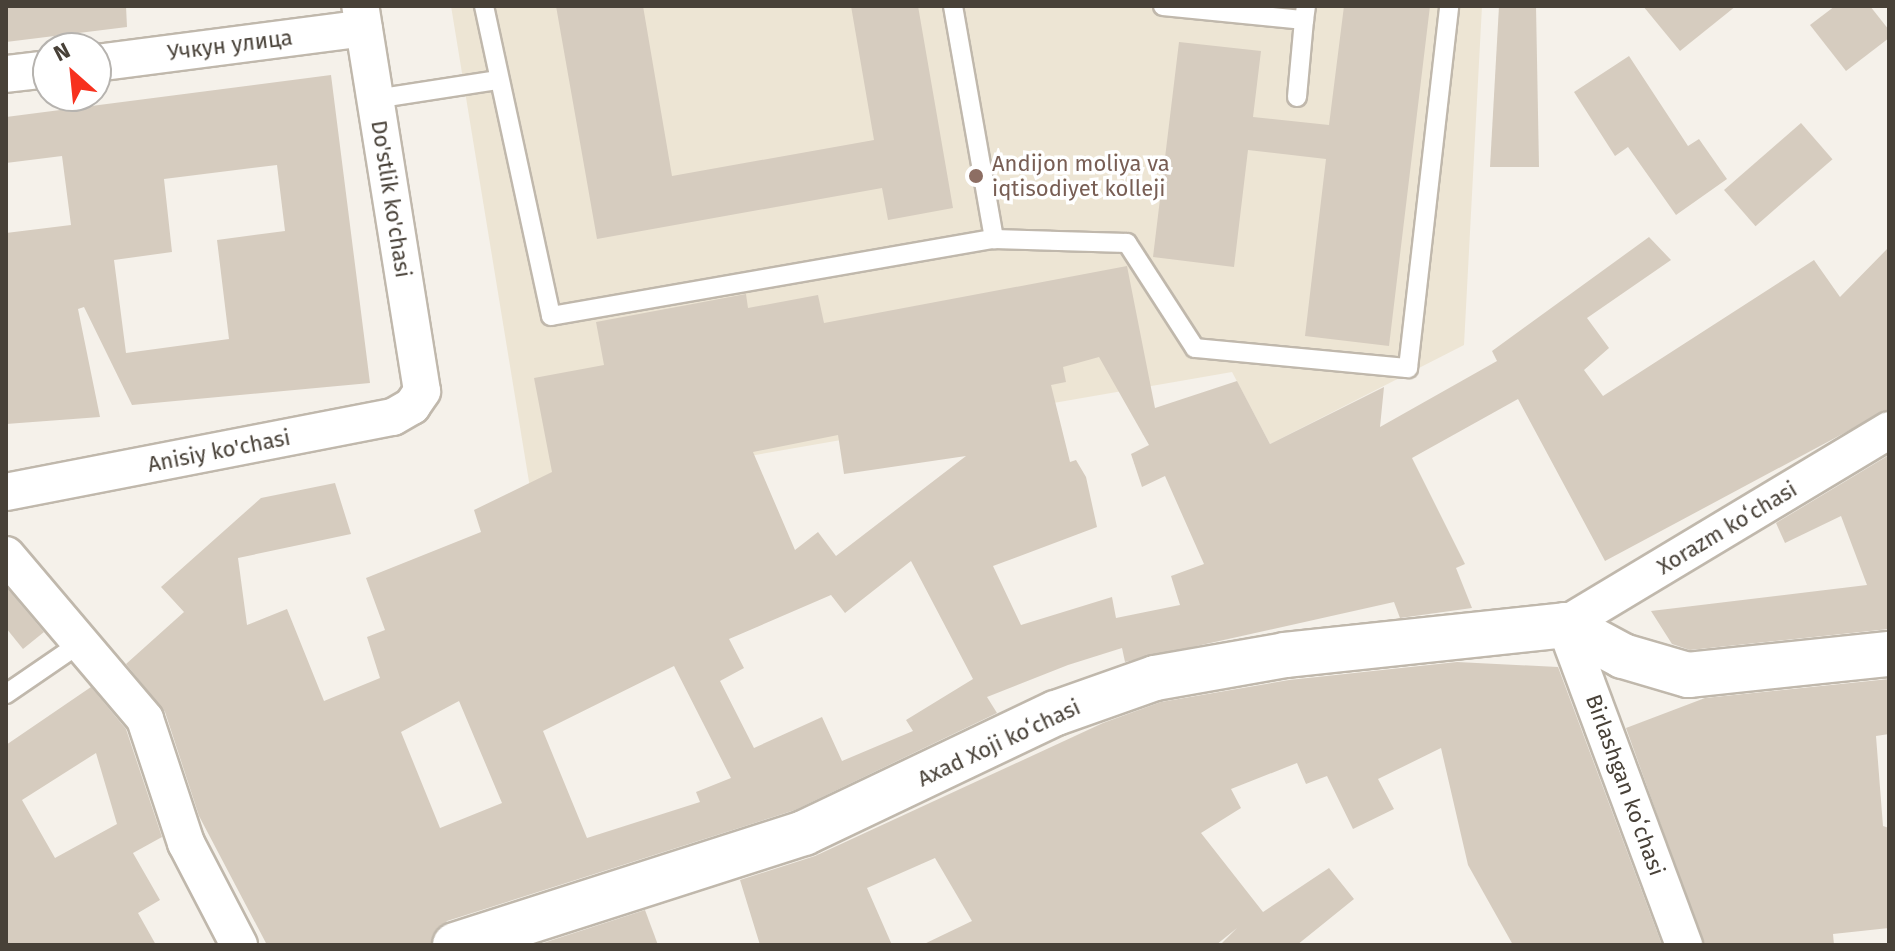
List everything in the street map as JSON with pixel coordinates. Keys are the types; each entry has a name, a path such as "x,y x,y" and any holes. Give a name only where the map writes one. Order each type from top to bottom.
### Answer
{"street":[{"name":"Учкун улица","path":"112,60 362,17"},
{"name":"Do'stlik ko'chasi","path":"362,17 422,391"},
{"path":"6,74 32,71"},
{"name":"Anisiy ko'chasi","path":"6,492 393,417 422,391"},
{"name":"Xorazm koʻchasi","path":"1565,625 1889,430"},
{"path":"6,555 145,719 186,843 239,945"},
{"path":"1565,625 1623,656 1688,675 1889,654"},
{"name":"Axad Xoji koʻchasi","path":"455,945 519,933 804,833 1056,713 1155,678 1285,655 1565,625"},
{"name":"Birlashgan koʻchasi","path":"1565,625 1684,945"}],"lane":[{"path":"484,6 551,316 994,239 1127,243 1195,348 1408,368 1449,6"},
{"path":"953,6 994,239"},
{"path":"1163,6 1305,13 1297,97"},
{"path":"375,99 498,80"},
{"path":"6,694 82,642"}],"shaded area":[{"name":"Andijon moliya va iqtisodiyet kolleji","path":"451,6 1482,6 1464,345 1270,444 1232,372 531,494"}],"building":[{"path":"6,6 126,6 127,27 87,32 32,32 32,39 6,42"},
{"path":"556,6 643,6 672,176 874,140 851,6 918,6 953,208 888,220 882,188 597,239"},
{"path":"1344,6 1430,6 1389,346 1305,336 1326,159 1248,150 1234,267 1153,257 1179,42 1261,51 1253,117 1329,125"},
{"path":"1499,6 1536,6 1539,167 1490,167"},
{"path":"1643,6 1736,6 1680,51"},
{"path":"1835,6 1870,6 1889,30 1889,38 1846,71 1810,25"},
{"path":"1629,56 1688,146 1699,139 1727,179 1676,215 1628,147 1615,156 1574,92"},
{"path":"331,75 370,383 132,405 84,307 78,309 100,417 6,424 6,233 71,225 62,156 6,163 6,117 45,112 112,112 112,103","holes":["277,165 285,231 217,240 229,339 126,353 114,260 172,252 164,179"]},
{"path":"1801,123 1832,159 1756,226 1724,190"},
{"path":"1649,237 1671,260 1587,318 1609,348 1584,370 1603,396 1814,260 1840,297 1889,247 1889,409 1605,561 1518,399 1412,458 1465,564 1456,568 1472,608 1400,618 1394,602 1125,662 1122,648 1068,665 987,697 997,713 795,810 447,921 431,945 267,945 199,816 165,712 126,664 184,612 161,587 261,498 335,483 351,534 238,558 247,625 287,609 324,701 380,678 367,637 385,630 366,578 481,532 474,510 552,472 534,378 604,365 596,322 746,294 748,308 818,295 824,323 1127,266 1155,408 1237,381 1270,444 1384,387 1380,427 1497,361 1492,351","holes":["1099,357 1149,445 1131,454 1142,487 1165,476 1204,564 1171,576 1180,605 1116,618 1112,597 1021,625 993,566 1097,527 1086,477 1076,460 1070,462 1051,385 1066,382 1063,367","838,435 844,474 966,456 836,556 818,532 795,550 753,452","911,561 973,679 906,720 913,731 842,761 822,717 754,748 720,681 744,668 729,639 831,595 845,613","674,666 731,778 696,792 700,802 587,838 543,731","459,701 502,803 440,828 401,732"]},
{"path":"1889,455 1889,629 1690,650 1672,644 1651,611 1867,585 1841,516 1785,543 1776,523"},
{"path":"6,587 44,632 23,649 6,628"},
{"path":"1457,662 1558,667 1662,945 1513,945 1468,865 1441,748 1378,779 1394,809 1353,829 1327,776 1306,784 1297,763 1231,789 1241,808 1201,833 1263,912 1329,868 1354,899 1297,945 1220,945 1237,928 1216,945 922,945 972,921 935,858 867,888 892,945 760,945 740,880 815,856 1103,723 1161,702 1289,680"},
{"path":"1889,679 1889,734 1876,736 1883,826 1889,828 1889,928 1833,934 1834,945 1704,945 1626,728 1705,698"},
{"path":"91,687 126,729 162,837 133,853 160,900 138,913 156,945 6,945 6,745","holes":["96,753 117,824 55,858 22,800"]},
{"path":"645,910 658,945 537,945"}],"place":[{"name":"Andijon moliya va iqtisodiyet kolleji","path":"976,176"}]}
